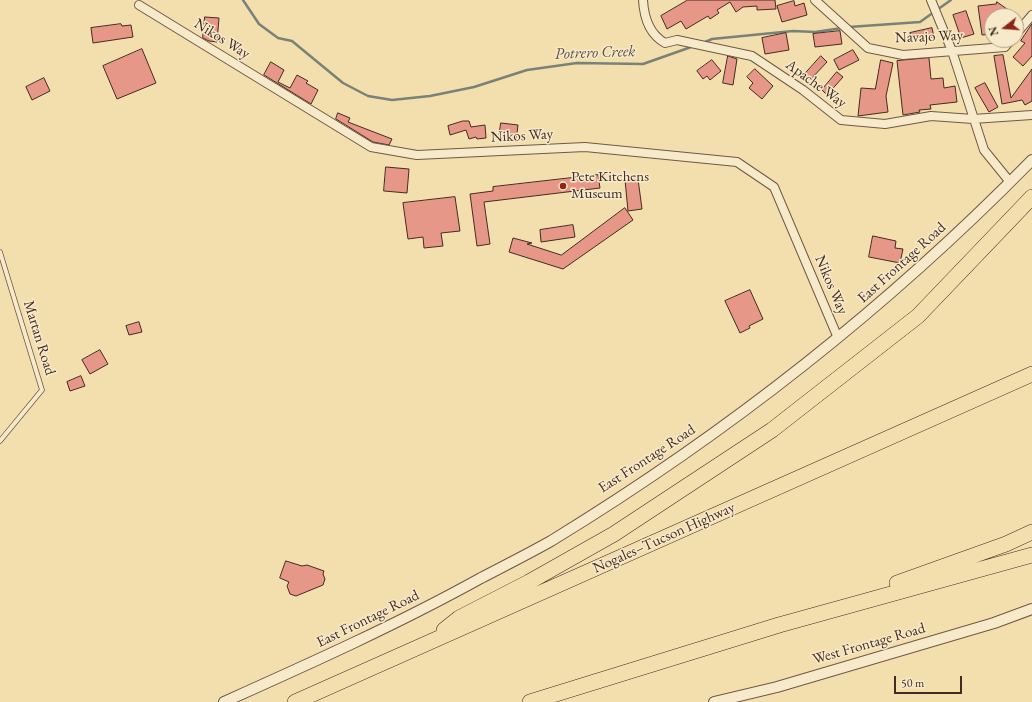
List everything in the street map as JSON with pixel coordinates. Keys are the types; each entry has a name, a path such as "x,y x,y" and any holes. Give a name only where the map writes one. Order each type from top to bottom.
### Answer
{"highway":[{"path":"426,644 459,618 529,582 614,534 772,430 918,316 1032,197"},
{"name":"Nogales–Tucson Highway","path":"295,702 1032,374"},
{"path":"780,625 993,549 1032,532"},
{"path":"530,702 780,625 1032,555"}],"street":[{"name":"Apache Way","path":"643,0 650,30 657,38 665,43 677,40 752,56 803,90 840,120 885,124 931,116 973,119 1032,115"},
{"name":"Navajo Way","path":"815,0 855,38 868,48 904,55 992,48"},
{"path":"931,0 952,51 984,150 1010,182"},
{"name":"Nikos Way","path":"139,5 371,147 417,155 584,147 737,162 774,187 838,338"},
{"path":"1024,24 1032,15"},
{"name":"East Frontage Road","path":"224,702 416,614 550,542 703,441 838,338 920,268 1032,160"},
{"name":"West Frontage Road","path":"714,702 777,687 994,623 1032,609"}],"lane":[{"name":"Martan Road","path":"0,252 42,390 0,441"}],"building":[{"path":"688,0 775,0 776,9 757,10 757,6 743,7 736,12 730,2 717,10 719,13 710,19 708,16 686,29 681,21 667,29 661,16"},
{"path":"794,1 795,6 804,3 807,15 782,22 777,6"},
{"path":"997,2 1006,8 984,8 984,35 982,35 978,6 996,4"},
{"path":"966,11 974,34 961,38 953,15"},
{"path":"205,17 219,18 217,42 209,41 203,38"},
{"path":"121,24 122,26 131,25 133,37 93,43 91,28"},
{"path":"1032,24 1032,56 1023,66 1013,57 1021,48 1024,48 1024,36"},
{"path":"932,28 934,37 912,41 910,33"},
{"path":"840,31 842,44 815,47 813,34"},
{"path":"786,33 789,50 765,54 762,38"},
{"path":"142,49 156,83 117,99 103,66"},
{"path":"853,50 859,60 839,70 834,60"},
{"path":"1003,55 1011,98 1032,69 1032,101 1025,105 1022,100 1002,104 994,56"},
{"path":"728,56 737,59 733,85 723,83"},
{"path":"821,56 827,62 810,80 804,75"},
{"path":"929,58 931,79 943,78 944,88 955,86 957,102 930,105 931,109 919,110 920,112 903,115 897,61"},
{"path":"712,60 721,71 710,80 707,76 703,79 697,71"},
{"path":"881,60 893,63 886,96 888,112 858,116 861,88 875,89"},
{"path":"271,62 284,70 278,82 290,88 297,75 308,81 306,83 318,90 311,104 264,75"},
{"path":"755,69 773,86 762,99 749,88 753,83 747,77"},
{"path":"837,72 843,77 827,95 822,90"},
{"path":"44,78 50,91 32,100 26,87"},
{"path":"985,83 998,107 989,112 975,88"},
{"path":"338,113 350,118 348,122 392,139 389,145 373,142 336,119"},
{"path":"463,121 469,121 471,127 485,125 486,138 477,139 476,137 469,139 466,130 450,135 448,126"},
{"path":"501,123 518,125 516,141 499,138"},
{"path":"386,167 409,169 407,193 384,191"},
{"path":"598,175 600,188 484,202 490,244 477,246 470,194 493,191 493,187"},
{"path":"638,179 642,209 628,211 625,180"},
{"path":"455,197 460,231 441,233 443,246 424,248 423,237 408,239 403,203"},
{"path":"625,208 633,220 563,269 509,252 513,238 532,243 527,244 561,255"},
{"path":"573,225 575,237 541,242 540,230"},
{"path":"873,236 896,241 895,248 903,249 900,263 869,257"},
{"path":"750,290 763,319 749,326 750,328 740,333 725,301"},
{"path":"139,322 142,332 129,335 126,326"},
{"path":"100,350 108,364 90,374 82,360"},
{"path":"81,376 85,386 70,391 67,382"},
{"path":"286,561 302,566 307,565 324,571 323,574 325,579 323,585 296,596 290,594 287,586 289,582 280,578"}],"waterway":[{"name":"Potrero Creek","path":"243,0 259,24 278,38 292,41 343,83 368,96 392,100 430,96 474,87 527,70 577,63 643,64 694,46"},
{"name":"Potrero Creek","path":"849,27 920,22 951,0"},
{"name":"Potrero Creek","path":"703,43 712,39 793,31 815,32 842,28"}],"place":[{"name":"Pete Kitchens Museum","path":"563,186"}]}
